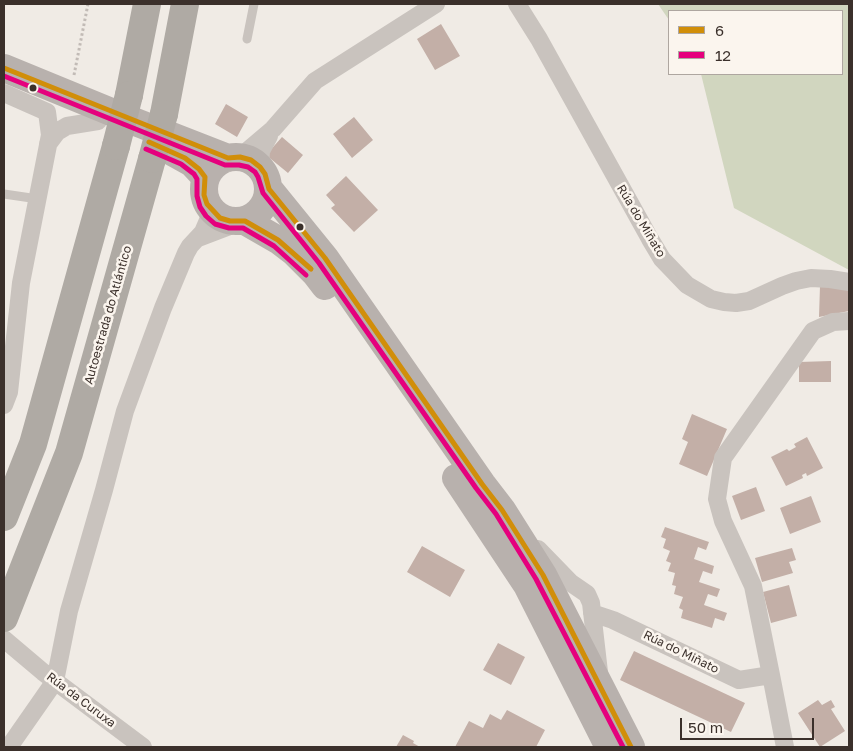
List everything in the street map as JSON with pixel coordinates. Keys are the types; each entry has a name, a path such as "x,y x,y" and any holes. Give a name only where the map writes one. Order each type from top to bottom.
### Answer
{"highway":[{"path":"4,517 33,444 116,146 129,95 147,4"},
{"name":"Autoestrada do Atlántico","path":"4,618 69,453 152,160 165,107 185,4"},
{"path":"165,107 196,4"}],"main road":[{"path":"4,68 57,103 249,168 325,258 482,484 489,509 527,586 590,688 631,747"},
{"path":"4,83 90,122 176,153 192,163 206,177"},
{"path":"218,162 249,168 265,205 253,217 243,221 230,221 220,218 212,211 204,195 206,177 218,162"},
{"path":"243,221 278,240 315,273 489,509 555,591 609,747"}],"street":[{"path":"249,168 273,129 315,81 436,4"},
{"name":"Rúa do Miñato","path":"517,4 539,39 650,239 662,258 687,285 711,299 736,303 756,299 782,286 811,278 849,282"},
{"path":"4,93 57,103 90,122"},
{"path":"4,405 9,392 22,283 57,103"},
{"path":"48,144 57,132 67,126 90,122"},
{"path":"9,747 49,676 104,490 125,411 186,253 207,226 212,211"},
{"path":"198,238 243,221"},
{"path":"785,747 753,586 723,522 717,499 723,458 813,331 833,322 849,321"},
{"path":"555,591 587,594 591,603 590,688"},
{"path":"568,633 585,622 592,612"},
{"name":"Rúa do Miñato","path":"592,612 613,620 739,680 771,675"},
{"name":"Rúa da Curuxa","path":"4,639 49,676 143,747"}],"lane":[{"path":"246,39 254,4"},
{"path":"4,195 38,199"}],"path":[{"path":"57,103 72,82 88,4"}],"green space":[{"path":"658,4 849,4 849,270 734,208 701,75 843,75 843,10 668,10 668,19"}],"building":[{"path":"441,24 460,56 435,70 417,39"},
{"path":"226,104 248,117 237,137 215,124"},
{"path":"354,117 373,140 352,158 333,134"},
{"path":"282,137 303,155 288,173 266,155"},
{"path":"346,176 378,210 354,232 331,208 335,205 326,195"},
{"path":"820,286 849,288 849,311 819,317"},
{"path":"831,361 831,382 799,382 799,362"},
{"path":"692,414 727,429 707,476 679,464 688,442 682,439"},
{"path":"807,437 823,468 807,476 806,473 802,475 803,478 786,486 771,457 787,449 789,451 796,447 794,444"},
{"path":"756,487 765,511 741,520 732,496"},
{"path":"811,496 821,522 790,534 780,508"},
{"path":"665,527 709,542 706,550 698,547 694,559 714,566 712,574 703,571 699,582 720,589 717,597 708,594 704,605 727,613 724,621 715,618 712,628 681,618 683,610 679,608 683,597 674,594 676,586 672,585 675,573 668,571 671,563 666,561 670,551 663,548 666,539 661,537"},
{"path":"422,546 465,570 450,597 407,572"},
{"path":"792,548 796,560 789,562 793,573 762,582 755,558"},
{"path":"789,585 797,616 771,623 763,592"},
{"path":"498,643 525,657 511,685 483,670"},
{"path":"634,651 745,703 731,732 620,680"},
{"path":"818,700 822,705 831,700 835,707 831,709 845,731 820,747 798,713"},
{"path":"507,710 545,730 536,747 455,747 469,721 483,728 490,714 501,720"},
{"path":"403,735 414,741 413,743 420,747 396,747"}],"transit line":[{"name":"6","path":"4,68 228,158 240,157 251,160 260,167 265,174 269,189 325,258 502,510 543,575 631,747"},
{"name":"12","path":"4,76 225,165 248,167 255,172 263,193 319,263 496,514 536,579 623,747"},
{"name":"6","path":"149,142 185,158 199,169 205,177 204,195 207,204 220,218 230,221 245,221 278,240 311,269"},
{"name":"12","path":"146,149 181,164 194,174 197,179 197,196 200,207 215,224 229,228 243,228 274,246 306,275"}]}
